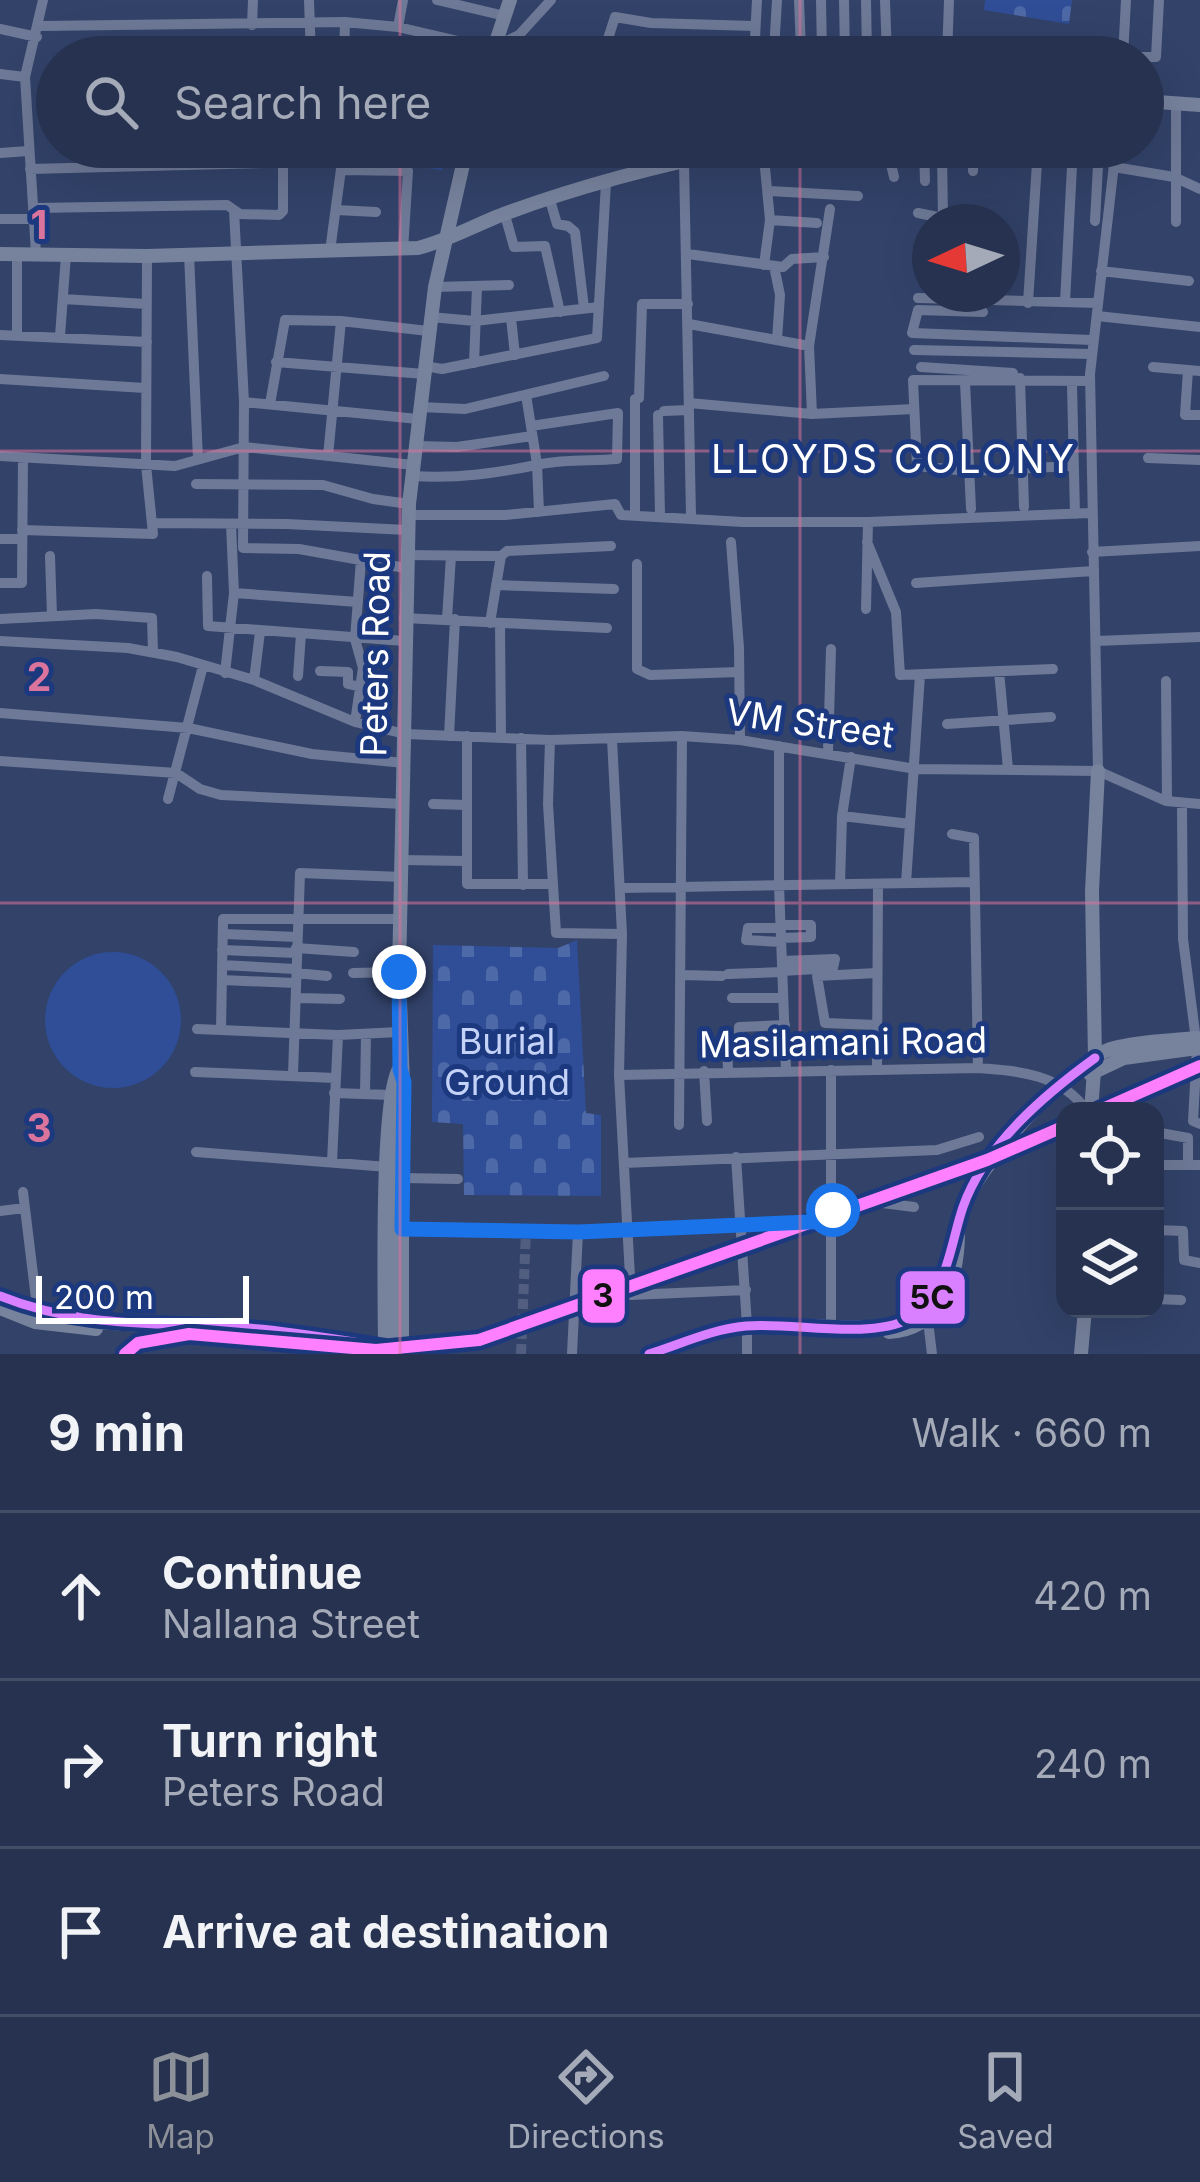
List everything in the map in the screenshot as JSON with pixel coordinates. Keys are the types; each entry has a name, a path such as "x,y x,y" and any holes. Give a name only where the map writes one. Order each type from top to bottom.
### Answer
{"main road":[{"path":"498,36 510,0"},
{"path":"1164,102 1200,105"},
{"name":"Peters Road","path":"389,1352 394,1228 403,1178 399,972 408,516 429,324 462,168"},
{"path":"8,255 403,250 443,242 505,215 658,168"},
{"path":"1090,1102 1098,771"},
{"path":"667,1354 747,1331 912,1319 934,1290 971,1187 986,1163 1059,1090 1094,1065 1197,1043"},
{"path":"0,1296 39,1316 94,1323 232,1327 389,1352 395,1096 400,1069"},
{"name":"Peters Road","path":"395,1096 388,1167 401,1354"},
{"path":"831,1328 905,1331 928,1321 936,1314 957,1261 958,1225"},
{"path":"0,1307 83,1329 296,1338 369,1354"},
{"path":"1081,1354 1084,1318"},
{"path":"649,1354 747,1331"}],"street":[{"path":"37,36 43,0"},
{"path":"252,25 253,0"},
{"path":"309,0 310,36"},
{"path":"398,27 403,0"},
{"path":"437,0 505,16"},
{"path":"517,36 551,0"},
{"path":"754,36 757,0"},
{"path":"775,36 777,0"},
{"path":"799,0 800,36"},
{"path":"821,0 822,36"},
{"path":"844,0 845,36"},
{"path":"866,36 864,0 884,0 886,36"},
{"path":"948,36 949,0"},
{"path":"1124,36 1126,0"},
{"path":"1157,36 1159,0"},
{"path":"609,36 615,17 651,23 754,26"},
{"path":"0,29 38,32 345,22 432,36"},
{"path":"345,22 345,36"},
{"path":"36,39 25,77 36,254"},
{"path":"0,74 25,77"},
{"path":"1176,102 1176,222"},
{"path":"0,153 28,151"},
{"path":"30,169 68,168"},
{"path":"0,219 34,213 208,205 282,214 283,168"},
{"path":"330,251 342,168"},
{"path":"392,168 408,171 403,250"},
{"path":"684,168 691,516"},
{"path":"767,168 769,265 779,275 777,340"},
{"path":"892,168 894,177"},
{"path":"925,168 925,181"},
{"path":"942,168 943,204"},
{"path":"1028,303 1037,168"},
{"path":"1065,302 1071,168"},
{"path":"1070,213 1095,217 1098,168"},
{"path":"1098,771 1090,378 1114,168"},
{"path":"1120,168 1174,177 1200,189"},
{"path":"276,362 442,369 595,339 606,183"},
{"path":"770,191 858,196"},
{"path":"550,200 557,224 575,232 584,308"},
{"path":"812,414 809,346 830,209"},
{"path":"225,673 244,482 234,210"},
{"path":"335,210 376,212"},
{"path":"505,215 514,247 545,246 560,312"},
{"path":"770,220 817,223"},
{"path":"189,254 198,459"},
{"path":"688,254 783,267 792,259 824,257"},
{"path":"8,255 17,335"},
{"path":"60,336 66,255"},
{"path":"0,539 153,533 146,465 147,256"},
{"path":"1101,271 1189,281"},
{"path":"435,287 509,285"},
{"path":"474,363 477,287"},
{"path":"63,299 146,304"},
{"path":"1020,303 1065,302 1200,327"},
{"path":"635,515 641,304 688,304"},
{"path":"270,404 283,321 429,324 599,307"},
{"path":"917,312 912,333 1092,347"},
{"path":"511,318 515,355"},
{"path":"328,456 341,321"},
{"path":"688,325 809,346"},
{"path":"0,334 147,342"},
{"path":"914,350 1092,347"},
{"path":"921,367 1090,378"},
{"path":"1154,367 1194,371 1185,415 1200,415"},
{"path":"244,402 419,413 465,409 604,376"},
{"path":"1019,378 1024,507"},
{"path":"1073,466 969,471 917,466 913,380 1090,378"},
{"path":"0,379 145,388"},
{"path":"964,382 970,508"},
{"path":"1072,385 1075,514"},
{"path":"526,395 537,464 538,512"},
{"path":"660,515 661,413 689,406 812,414 914,409"},
{"path":"0,456 176,466 244,447 485,477 537,464 617,459 618,413 457,447 416,446"},
{"path":"1148,458 1200,460"},
{"path":"0,583 22,583 23,459"},
{"path":"196,484 323,484 408,516"},
{"path":"152,524 237,525 538,512 615,504 620,514 743,522 1090,513"},
{"path":"866,609 868,522"},
{"path":"237,525 246,550 299,549 361,560 406,562 611,546"},
{"path":"731,542 740,740"},
{"path":"867,542 896,611 900,675 1053,669"},
{"path":"1093,552 1200,546"},
{"path":"50,556 52,616"},
{"path":"448,736 451,556"},
{"path":"501,556 495,624 501,737"},
{"path":"355,722 363,668 356,639 361,560"},
{"path":"637,564 637,669 650,675 739,672"},
{"path":"916,583 1093,571"},
{"path":"207,576 208,626 404,641"},
{"path":"496,585 614,589"},
{"path":"234,593 358,602"},
{"path":"0,619 96,614 152,618 153,652"},
{"path":"404,618 607,628"},
{"path":"254,680 260,632"},
{"path":"298,676 301,634"},
{"path":"1096,641 1200,637"},
{"path":"1164,640 1165,659"},
{"name":"VM Street","path":"0,641 153,652 254,680 355,722 405,734 550,740 682,736 828,752 916,769 1098,771 1166,801 1200,804"},
{"path":"828,752 831,649"},
{"path":"167,800 203,666"},
{"path":"320,671 348,671 348,683 361,687"},
{"path":"999,671 1008,770"},
{"path":"906,883 920,675"},
{"path":"1166,681 1166,801"},
{"path":"0,713 188,728 312,754 404,763"},
{"path":"947,724 1052,717"},
{"path":"467,736 469,885 552,884"},
{"path":"679,1125 682,736"},
{"path":"521,738 524,885"},
{"path":"612,739 622,934 619,1076 631,1296 746,1290"},
{"path":"550,740 557,934 622,934"},
{"path":"779,746 786,1070"},
{"path":"840,884 842,816 851,757"},
{"path":"0,761 176,773 200,789 221,795 403,804"},
{"path":"433,804 466,805"},
{"path":"1182,805 1183,939 1197,1043 1193,1121 1200,1124"},
{"path":"842,816 910,824"},
{"path":"952,834 974,838 978,1068"},
{"path":"402,860 466,860"},
{"path":"293,1076 299,874 402,877"},
{"path":"621,888 974,882"},
{"path":"877,1069 878,884"},
{"path":"221,1030 223,920 400,919"},
{"path":"747,946 811,920"},
{"path":"223,934 354,952"},
{"path":"222,950 296,946"},
{"path":"222,965 296,975"},
{"path":"681,975 782,968"},
{"path":"353,973 399,972"},
{"path":"877,973 817,976 825,1023 877,1025"},
{"path":"222,980 327,976"},
{"path":"296,998 340,999"},
{"path":"732,998 783,998"},
{"path":"784,1025 740,1026 739,1042 785,1043"},
{"path":"197,1029 338,1035 399,1032"},
{"path":"365,1094 366,1034"},
{"path":"332,1162 338,1035"},
{"path":"727,1044 728,1071"},
{"name":"Masilamani Road","path":"619,1076 978,1068 1022,1071 1059,1090"},
{"path":"831,1070 831,1328"},
{"path":"704,1071 707,1121"},
{"path":"195,1072 335,1078"},
{"path":"1059,1090 1076,1102"},
{"path":"334,1093 395,1096"},
{"path":"1164,1134 1189,1138 1194,1165"},
{"path":"624,1163 937,1150 979,1137"},
{"path":"196,1152 388,1167"},
{"path":"736,1156 747,1354"},
{"path":"403,1178 458,1179"},
{"path":"23,1192 39,1316"},
{"path":"394,1228 578,1232 833,1215 867,1202 914,1208"},
{"path":"0,1211 24,1208"},
{"path":"1164,1230 1183,1231 1184,1260 1200,1263"},
{"path":"572,1354 578,1232"},
{"path":"1164,1299 1180,1300"},
{"path":"928,1321 932,1354"}],"green space":[{"path":"985,0 1072,0 1069,24 984,10"},
{"name":"Burial Ground","path":"577,940 586,1113 601,1115 601,1196 464,1195 463,1124 432,1122 433,945 558,948"},
{"path":"113,952 139,957 161,972 176,994 181,1020 176,1046 161,1068 139,1083 113,1088 87,1083 65,1068 50,1046 45,1020 50,994 65,972 87,957"}],"tunnel":[{"path":"521,1354 526,1230"}],"transit line":[{"name":"5C","path":"649,1354 733,1328 872,1328 909,1319 939,1285 963,1207 986,1163 1037,1105 1095,1058"},
{"name":"3","path":"1118,1102 1200,1066"},
{"name":"3","path":"125,1354 138,1343 189,1334 376,1350 479,1340 987,1160 1056,1130"},
{"name":"5C","path":"0,1296 91,1319 282,1331 385,1347 392,1354"}],"district":[{"name":"LLOYDS COLONY","path":"894,459"}],"route":[{"path":"399,972 404,1082 402,1229 578,1232 832,1221 833,1210"}]}
